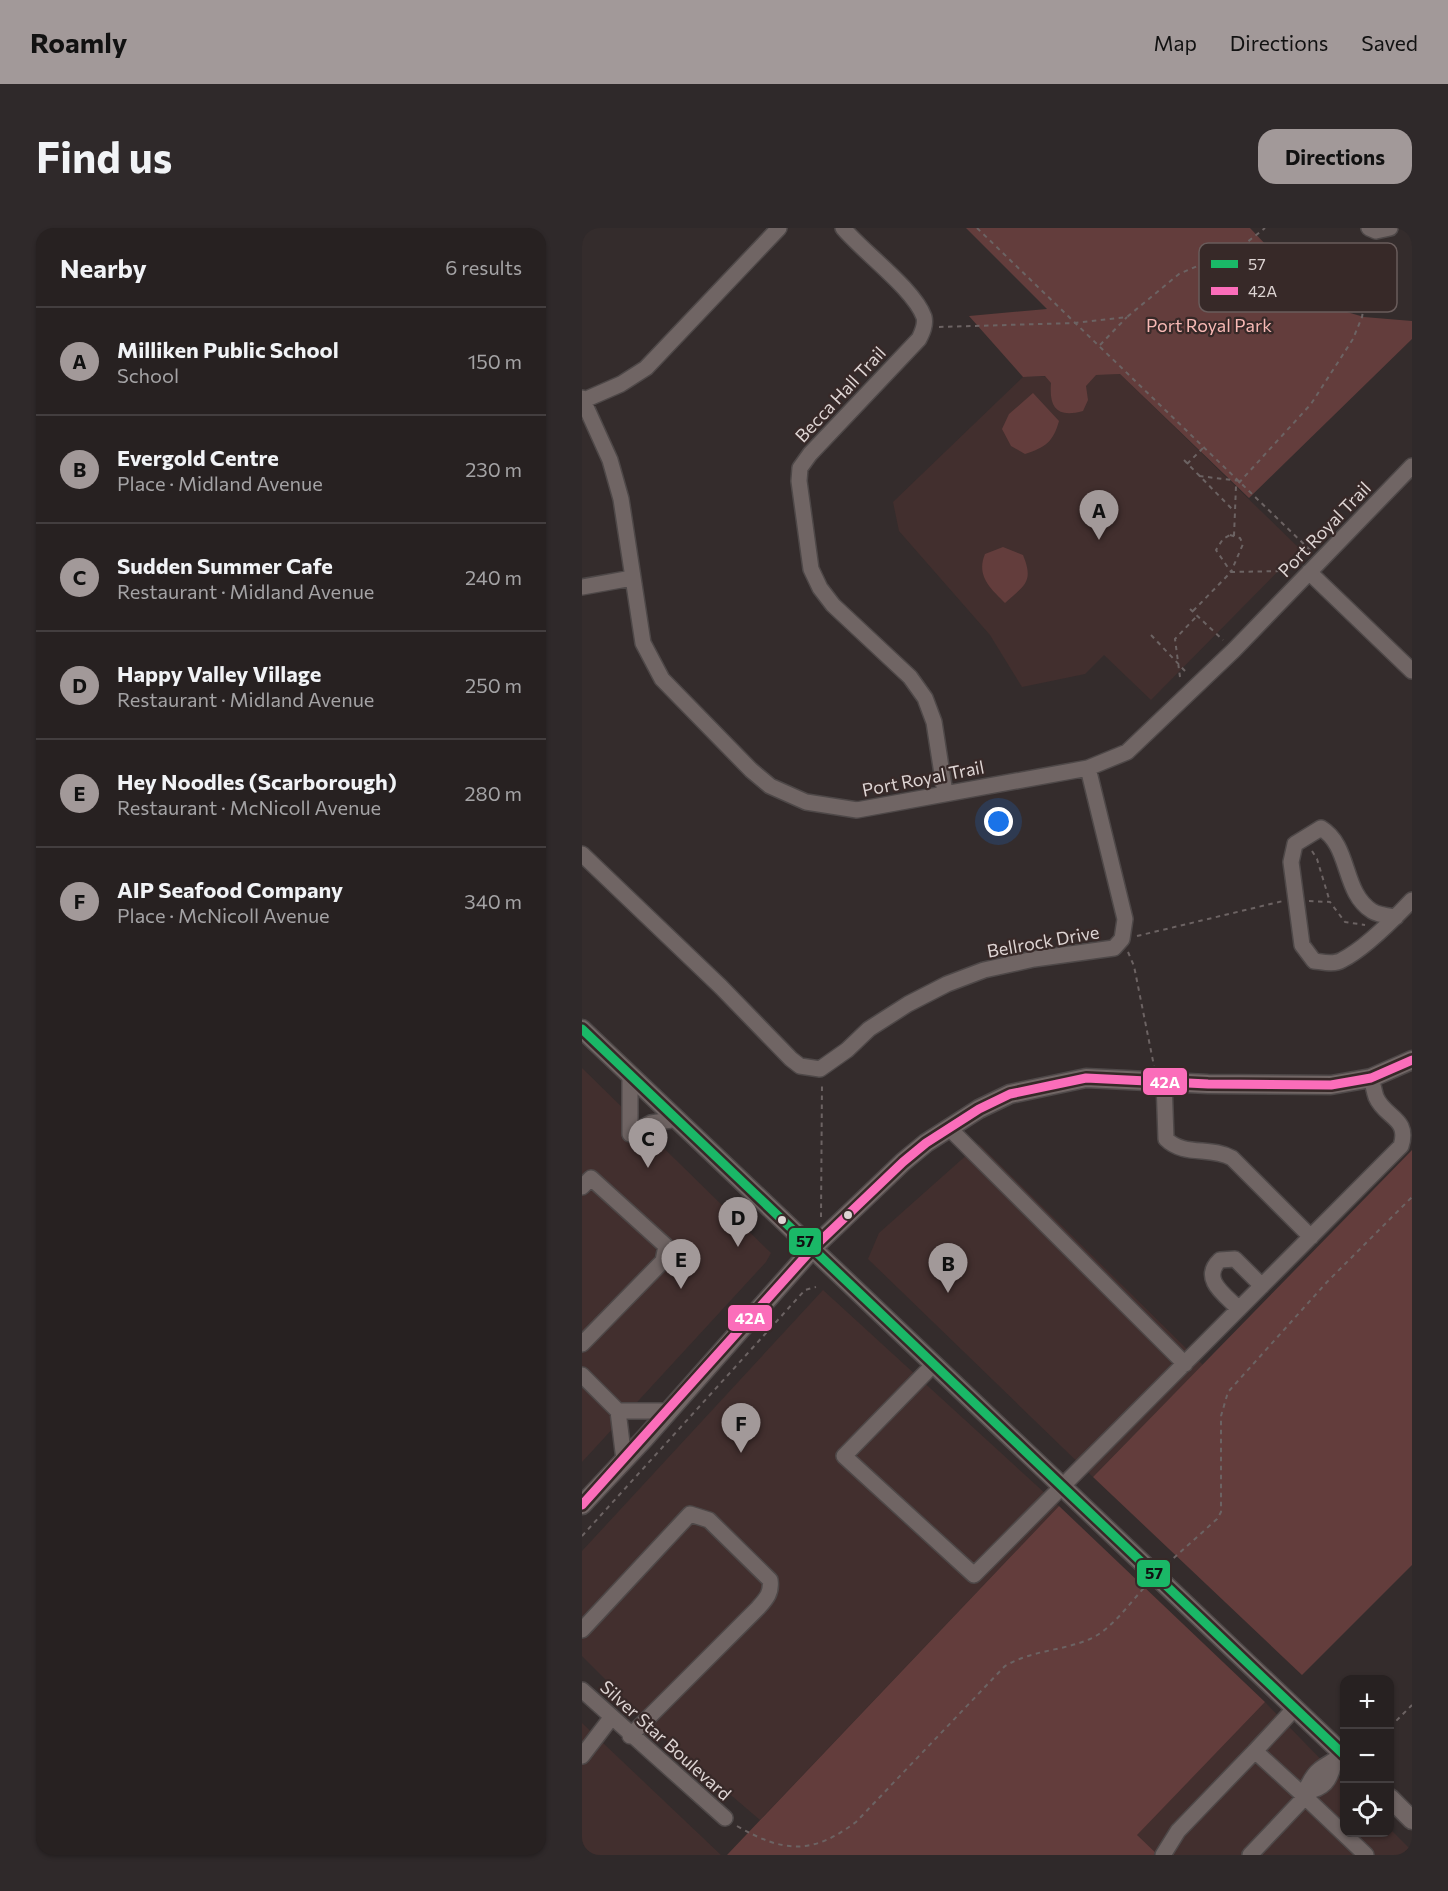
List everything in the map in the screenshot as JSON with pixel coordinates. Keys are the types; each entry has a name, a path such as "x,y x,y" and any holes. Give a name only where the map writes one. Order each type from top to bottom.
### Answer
{"main road":[{"path":"582,1029 1295,1708 1340,1757"},
{"path":"582,1505 813,1248 903,1162 950,1128 1010,1094 1086,1078 1331,1085 1371,1077 1412,1060"},
{"path":"1394,1803 1412,1820"}],"street":[{"path":"582,400 621,384 646,368 779,228"},
{"path":"843,228 911,297 924,318 924,327"},
{"name":"Becca Hall Trail","path":"924,327 919,339 810,454 800,468 799,481 811,569 820,588 833,605 910,677 925,698 934,722 945,794"},
{"name":"Port Royal Trail","path":"582,400 610,460 619,489 643,643 662,679 751,770 770,786 806,802 857,810 1088,768 1115,758 1137,745 1234,650 1412,466"},
{"path":"1309,572 1412,671"},
{"path":"582,587 632,578"},
{"name":"Bellrock Drive","path":"820,1069 847,1050 869,1029 908,1004 948,984 984,970 1034,959 1114,948 1122,939 1125,920 1088,768"},
{"path":"1394,919 1372,911 1354,891 1332,834 1321,828 1295,844 1291,862 1302,945 1314,961 1328,963 1341,961 1394,919 1412,900"},
{"path":"582,854 721,987 791,1059 800,1066 820,1069"},
{"path":"630,1074 630,1134 651,1122 678,1119"},
{"path":"934,1364 844,1456 974,1575 1401,1146 1405,1136 1401,1124 1376,1098 1371,1077"},
{"path":"1160,1081 1166,1139 1180,1149 1225,1154 1232,1158 1311,1237"},
{"path":"950,1128 1185,1364"},
{"path":"582,1187 591,1178 666,1246 663,1261 582,1344"},
{"path":"1239,1310 1212,1282 1210,1273 1214,1266 1220,1260 1235,1259 1262,1286"},
{"path":"582,1375 618,1411 624,1460"},
{"path":"618,1411 668,1411"},
{"path":"582,1630 690,1514 709,1520 771,1580 772,1588 768,1597 630,1736"},
{"name":"Silver Star Boulevard","path":"582,1690 630,1736 725,1818"},
{"path":"1163,1855 1178,1831 1295,1708"},
{"path":"586,1745 611,1718"},
{"path":"1255,1750 1366,1855"},
{"path":"1250,1855 1304,1794 1315,1773 1340,1757"}],"path":[{"path":"977,228 1313,553"},
{"path":"1246,243 1265,228"},
{"path":"1099,345 1127,316 1179,274 1199,265"},
{"path":"1234,536 1235,490 1240,481 1311,404 1353,339 1363,312"},
{"path":"924,327 1074,322 1127,316"},
{"path":"1187,464 1204,447"},
{"path":"1184,460 1233,510"},
{"path":"1199,476 1240,481"},
{"path":"1231,573 1216,550 1224,537 1234,536 1242,539 1243,545 1231,573 1191,610 1234,650"},
{"path":"1231,573 1285,571 1290,577"},
{"path":"1180,677 1175,638 1197,616"},
{"path":"1151,635 1186,672"},
{"path":"1303,838 1317,859 1330,902 1345,922 1360,925 1394,919"},
{"path":"1160,1081 1134,966 1122,939 1281,901 1330,902"},
{"path":"820,1069 823,1089 821,1217"},
{"path":"1166,1565 1199,1532 1217,1519 1221,1512 1221,1416 1228,1392 1326,1282 1412,1197"},
{"path":"582,1536 805,1290 816,1287"},
{"path":"725,1818 751,1834 784,1847 809,1846 834,1837 856,1822 1005,1666 1025,1656 1090,1638 1109,1625 1145,1587"},
{"path":"1394,1722 1412,1705"}],"shaded area":[{"path":"1120,374 1300,549 1151,700 1104,655 1085,674 1022,687 990,635 899,531 893,502 1023,377"},
{"path":"582,1068 771,1253 766,1262 582,1462"},
{"path":"979,1144 1203,1365 1093,1477 868,1259 879,1233"},
{"path":"823,1290 1059,1506 760,1820 663,1737 582,1656 582,1551"},
{"path":"1265,1702 1340,1779 1340,1837 1394,1837 1394,1833 1412,1851 1412,1855 1158,1855 1136,1835"},
{"path":"582,1723 721,1855 582,1855"}],"green space":[{"name":"Port Royal Park","path":"966,228 1250,228 1264,243 1199,243 1199,312 1347,312 1364,317 1412,321 1412,339 1249,498 1120,374 1096,375 1086,386 1088,400 1083,411 1061,412 1053,405 1051,383 1045,376 1023,377 969,316 1047,309"},
{"path":"1033,393 1059,421 1048,443 1025,454 1011,446 1002,429 1009,414"},
{"path":"1003,547 1023,555 1028,571 1026,582 1005,603 990,587 982,569 985,554"},
{"path":"1412,1150 1412,1565 1302,1675 1093,1477"},
{"path":"1059,1506 1265,1702 1137,1835 1158,1855 727,1855"}],"transit line":[{"name":"57","path":"582,1029 1340,1751"},
{"name":"42A","path":"582,1505 813,1248 903,1162 926,1143 979,1109 1010,1094 1086,1078 1208,1084 1331,1085 1371,1078 1412,1060"}],"place":[{"name":"Milliken Public School","path":"1099,540"},
{"name":"Sudden Summer Cafe","path":"648,1168"},
{"name":"Happy Valley Village","path":"738,1247"},
{"name":"Hey Noodles (Scarborough)","path":"681,1289"},
{"name":"Evergold Centre","path":"948,1293"},
{"name":"AIP Seafood Company","path":"741,1453"}]}
